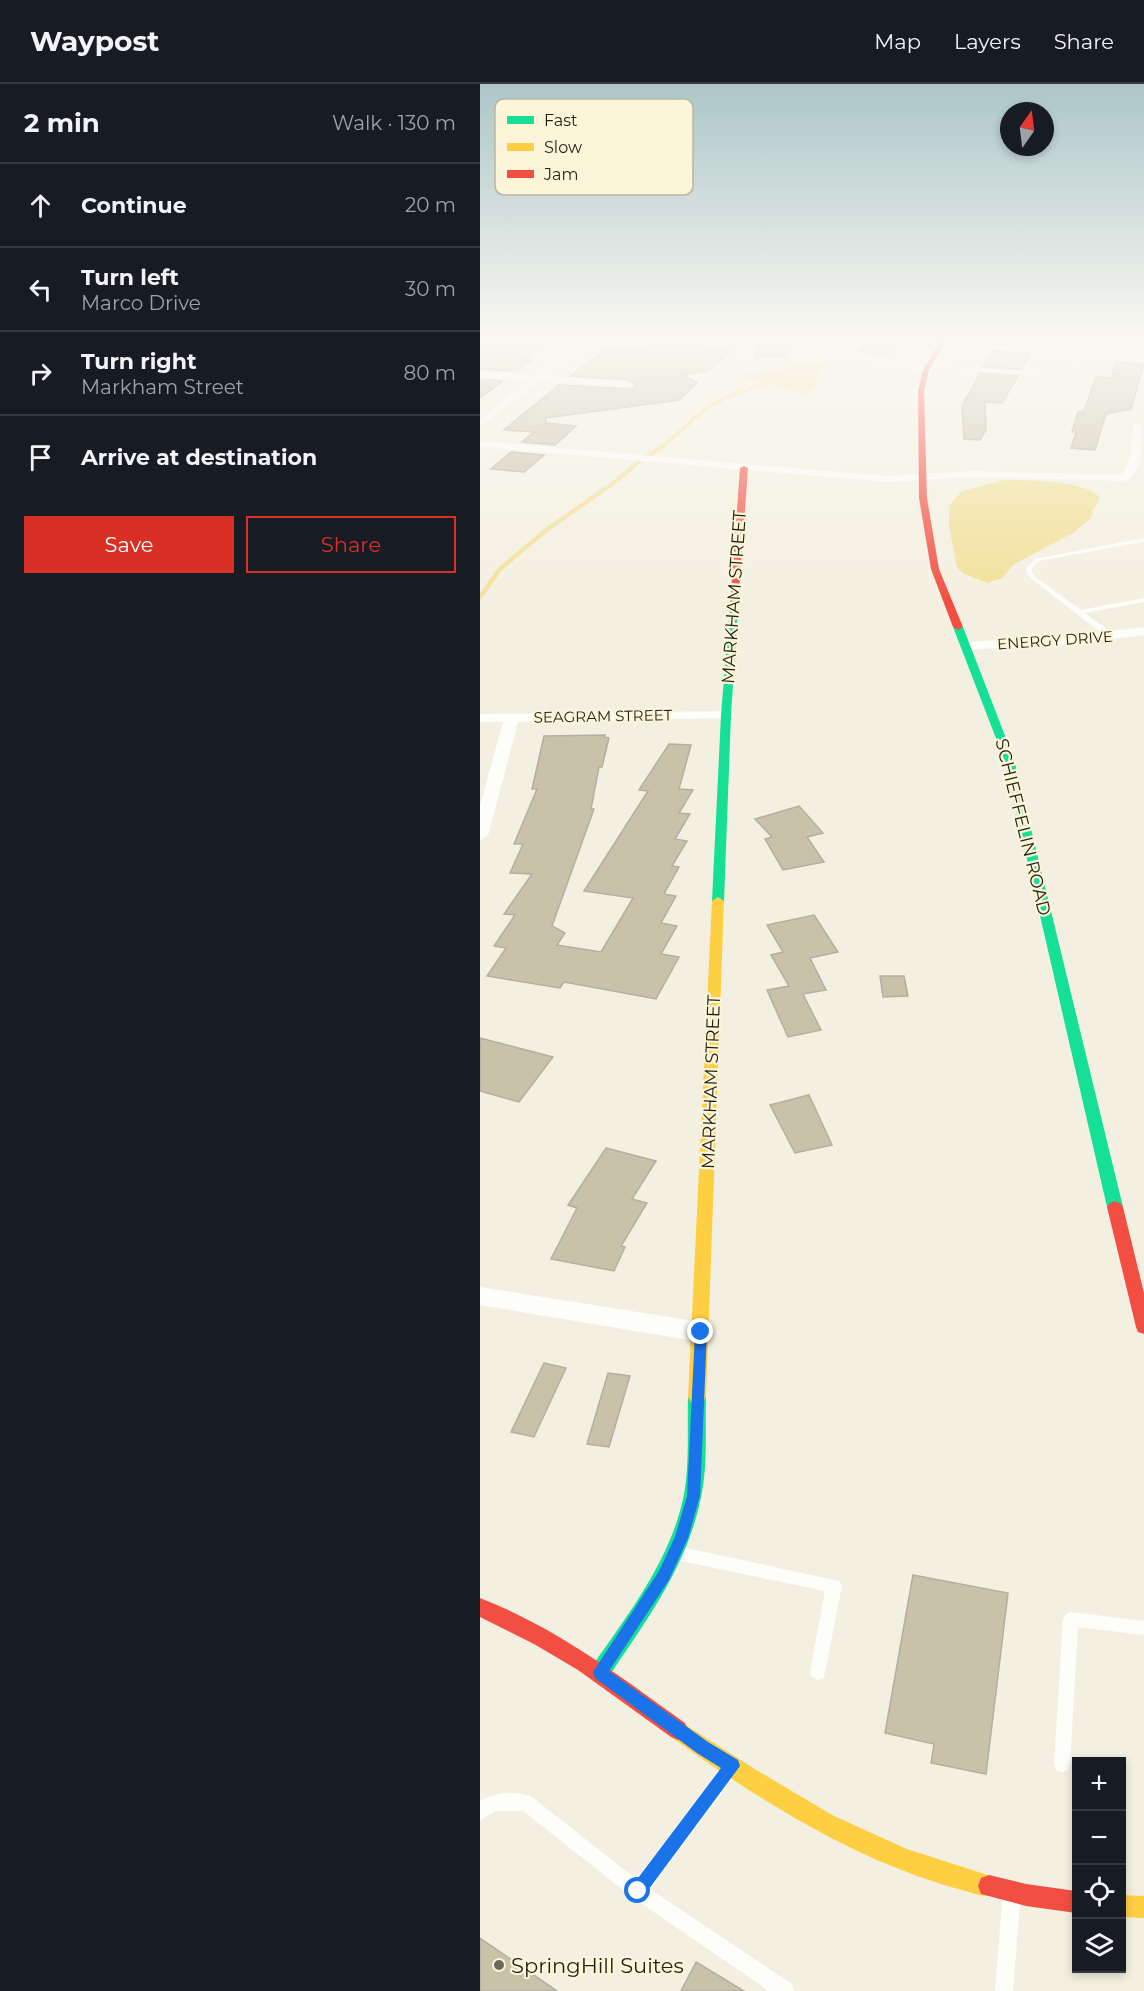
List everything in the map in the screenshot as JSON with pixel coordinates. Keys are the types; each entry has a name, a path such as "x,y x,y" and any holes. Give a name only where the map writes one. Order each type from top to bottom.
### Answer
{"street":[{"name":"SCHIEFFELIN ROAD","path":"921,425 926,520 935,569 1009,759 1144,1326"},
{"path":"480,444 887,479 973,474 1125,478 1133,470 1138,426"},
{"name":"MARKHAM STREET","path":"600,1672 664,1576 682,1538 693,1496 726,715 744,468"},
{"name":"ENERGY DRIVE","path":"966,646 1111,636 1144,630"},
{"name":"SEAGRAM STREET","path":"480,718 726,715"},
{"path":"480,836 512,717"},
{"path":"480,1296 701,1332"},
{"path":"480,1607 531,1630 600,1672 702,1748 824,1821 897,1855 969,1880 1049,1900 1072,1902"},
{"path":"1126,1906 1144,1907"}],"lane":[{"path":"1111,636 1035,579 1029,573 1032,564 1048,557 1144,540"},
{"path":"1081,612 1144,600"},
{"path":"674,1552 834,1586 818,1672"},
{"path":"1062,1764 1071,1619 1144,1628"},
{"path":"638,1891 732,1766"},
{"path":"480,1812 484,1807 504,1800 526,1803 638,1891 785,1991"},
{"path":"1005,1991 1012,1891"}],"shaded area":[{"path":"1004,480 1070,485 1094,492 1100,498 1091,518 1073,533 1014,564 1002,578 987,583 964,574 957,567 949,526 949,506 962,491"}],"building":[{"path":"510,425 576,426 555,445 522,442 534,432 504,430"},
{"path":"963,425 986,425 986,430 980,440 964,439"},
{"path":"1074,425 1103,425 1095,450 1071,448 1076,432 1072,432"},
{"path":"511,452 544,455 524,472 491,469"},
{"path":"605,735 604,737 609,738 602,767 599,767 591,809 594,809 552,926 565,933 557,945 601,952 633,898 584,891 648,791 639,790 669,744 691,745 679,789 693,790 679,813 690,814 675,839 687,841 672,866 679,867 664,894 676,896 661,923 677,926 661,954 679,957 656,999 564,982 560,988 487,976 506,948 494,946 515,915 504,914 532,874 510,873 523,844 514,844 537,789 532,789 544,736"},
{"path":"799,806 823,833 807,837 824,862 783,870 765,839 772,837 755,819"},
{"path":"814,915 838,952 810,958 826,990 803,994 821,1030 788,1037 767,990 789,986 771,955 783,952 767,925"},
{"path":"880,976 904,976 908,996 883,997"},
{"path":"480,1038 553,1057 519,1102 480,1091"},
{"path":"809,1095 832,1145 795,1153 770,1105"},
{"path":"606,1148 656,1161 632,1199 647,1203 621,1246 625,1247 614,1271 551,1259 577,1208 568,1205"},
{"path":"544,1363 566,1368 534,1437 511,1432"},
{"path":"608,1373 630,1376 609,1447 587,1444"},
{"path":"913,1575 1008,1593 986,1774 931,1763 934,1744 885,1733"},
{"name":"SpringHill Suites","path":"480,1938 557,1991 480,1991"},
{"name":"SpringHill Suites","path":"696,1962 744,1991 681,1991"}],"waterway":[{"path":"617,480 641,460 662,447 687,425"},
{"path":"480,597 500,569 545,531 619,479"}],"traffic: fast":[{"path":"718,901 726,715 734,606"},
{"path":"958,627 1009,759 1115,1207"},
{"path":"600,1672 655,1590 686,1523 695,1475 697,1397"}],"traffic: slow":[{"path":"697,1397 718,901"},
{"path":"678,1730 750,1779 826,1823 906,1860 947,1875 989,1886"},
{"path":"1126,1906 1144,1907"}],"traffic: jam":[{"path":"922,425 923,498 935,569 958,627"},
{"path":"734,606 744,468"},
{"path":"1115,1207 1144,1327"},
{"path":"480,1607 541,1637 585,1663 678,1730"},
{"path":"989,1886 1026,1895 1072,1901"}],"place":[{"name":"SpringHill Suites","path":"499,1965"}],"route":[{"path":"638,1891 732,1766 702,1748 600,1672 664,1576 682,1538 693,1496 701,1332"}]}
